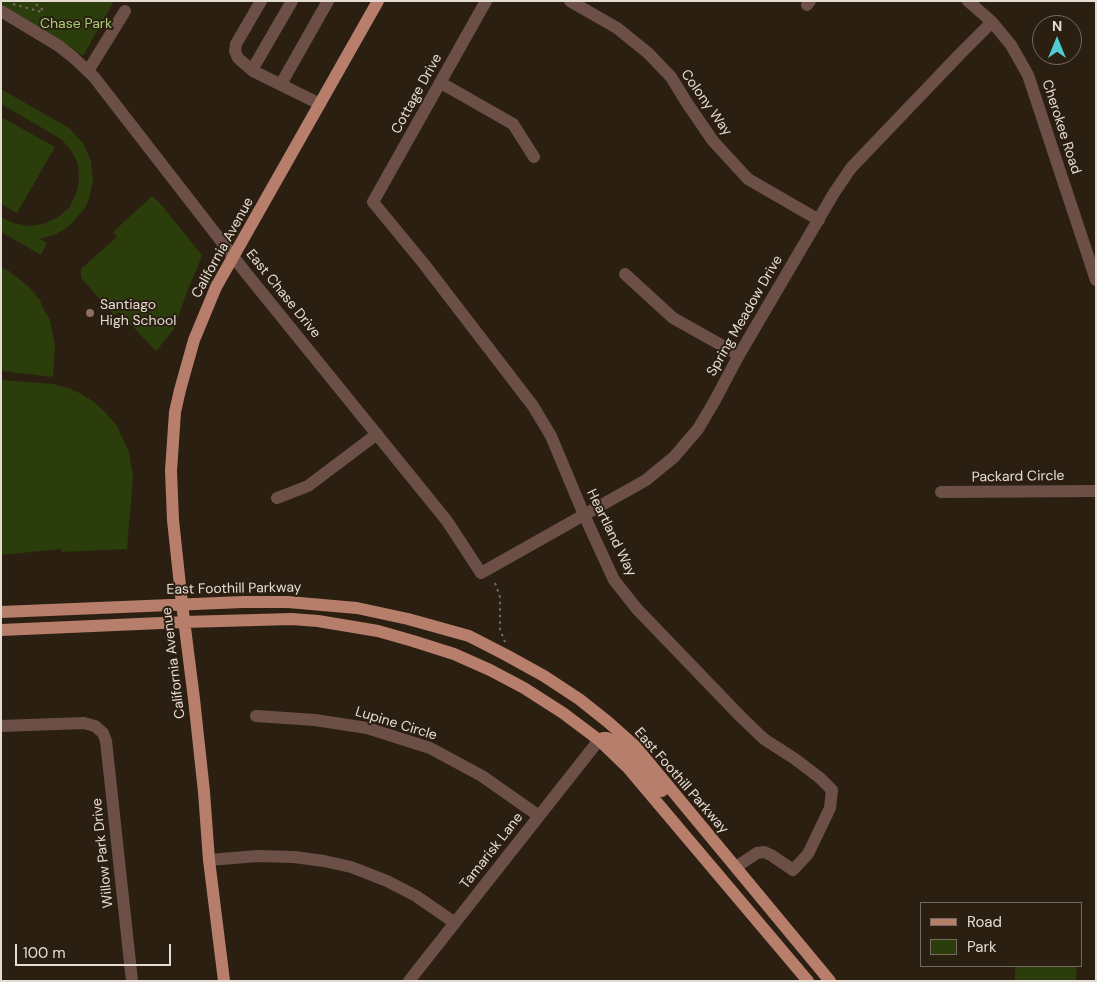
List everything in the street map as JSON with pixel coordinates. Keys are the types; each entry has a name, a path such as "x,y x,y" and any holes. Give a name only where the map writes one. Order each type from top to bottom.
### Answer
{"main road":[{"name":"California Avenue","path":"224,981 209,860 199,746 173,520 171,485 175,412 181,383 197,332 216,288 378,1"},
{"name":"East Foothill Parkway","path":"1,612 182,604 288,602 357,608 408,619 469,636 544,676 579,699 636,747 830,981"},
{"path":"1,630 184,622 318,621 378,631 454,654 524,688 563,713 599,740 628,768 808,981"},
{"path":"599,740 607,738 612,741 626,753 670,800 685,806"}],"street":[{"path":"261,1 236,44 235,51 238,58 252,70 320,104"},
{"path":"252,70 292,1"},
{"path":"281,84 328,1"},
{"name":"Cottage Drive","path":"374,202 486,1"},
{"name":"Colony Way","path":"570,1 617,28 648,53 671,77 713,141 748,179 819,220"},
{"name":"Cherokee Road","path":"974,3 1010,45 1028,74 1096,280"},
{"name":"East Chase Drive","path":"6,9 60,46 88,71 233,256 447,521 480,573"},
{"path":"88,71 125,11"},
{"name":"Spring Meadow Drive","path":"480,573 646,480 674,457 698,429 739,355 834,193 851,168 992,22"},
{"path":"441,83 513,124 534,157"},
{"name":"Heartland Way","path":"374,202 533,406 551,436 614,580 637,609 758,734 820,778 832,790 830,808 808,854 793,870 764,852 756,853 736,867"},
{"path":"625,274 673,318 739,355"},
{"path":"277,498 308,486 377,434"},
{"name":"Packard Circle","path":"941,492 1096,491"},
{"name":"Lupine Circle","path":"256,716 315,720 367,728 430,748 482,776 539,816"},
{"name":"Willow Park Drive","path":"1,726 84,723 95,726 102,733 106,741 132,981"},
{"name":"Tamarisk Lane","path":"409,981 599,740"},
{"path":"209,860 258,856 294,857 324,861 387,881 416,896 455,923"}],"path":[{"path":"6,9 13,4 42,12 43,10 32,1"},
{"path":"495,583 500,597 500,629 505,642"}],"green space":[{"name":"Chase Park","path":"1,1 114,1 83,56 59,39 1,4"},
{"path":"1,89 69,128 83,143 91,161 93,180 85,208 65,229 40,239 47,243 41,255 1,232 1,217 13,223 28,226 43,224 57,218 69,208 76,194 79,179 78,164 71,150 61,139 1,104"},
{"path":"1,117 55,147 17,213 1,204"},
{"path":"152,196 159,202 202,256 174,329 156,351 119,312 114,315 81,278 81,269 117,237 113,232"},
{"path":"1,267 29,287 39,299 50,320 55,346 53,377 1,371"},
{"path":"1,380 53,384 68,388 82,394 95,403 117,426 129,452 133,477 127,549 62,552 61,549 1,555"},
{"path":"1015,967 1077,967 1076,981 1015,981"}],"place":[{"name":"Santiago High School","path":"90,313"}]}
